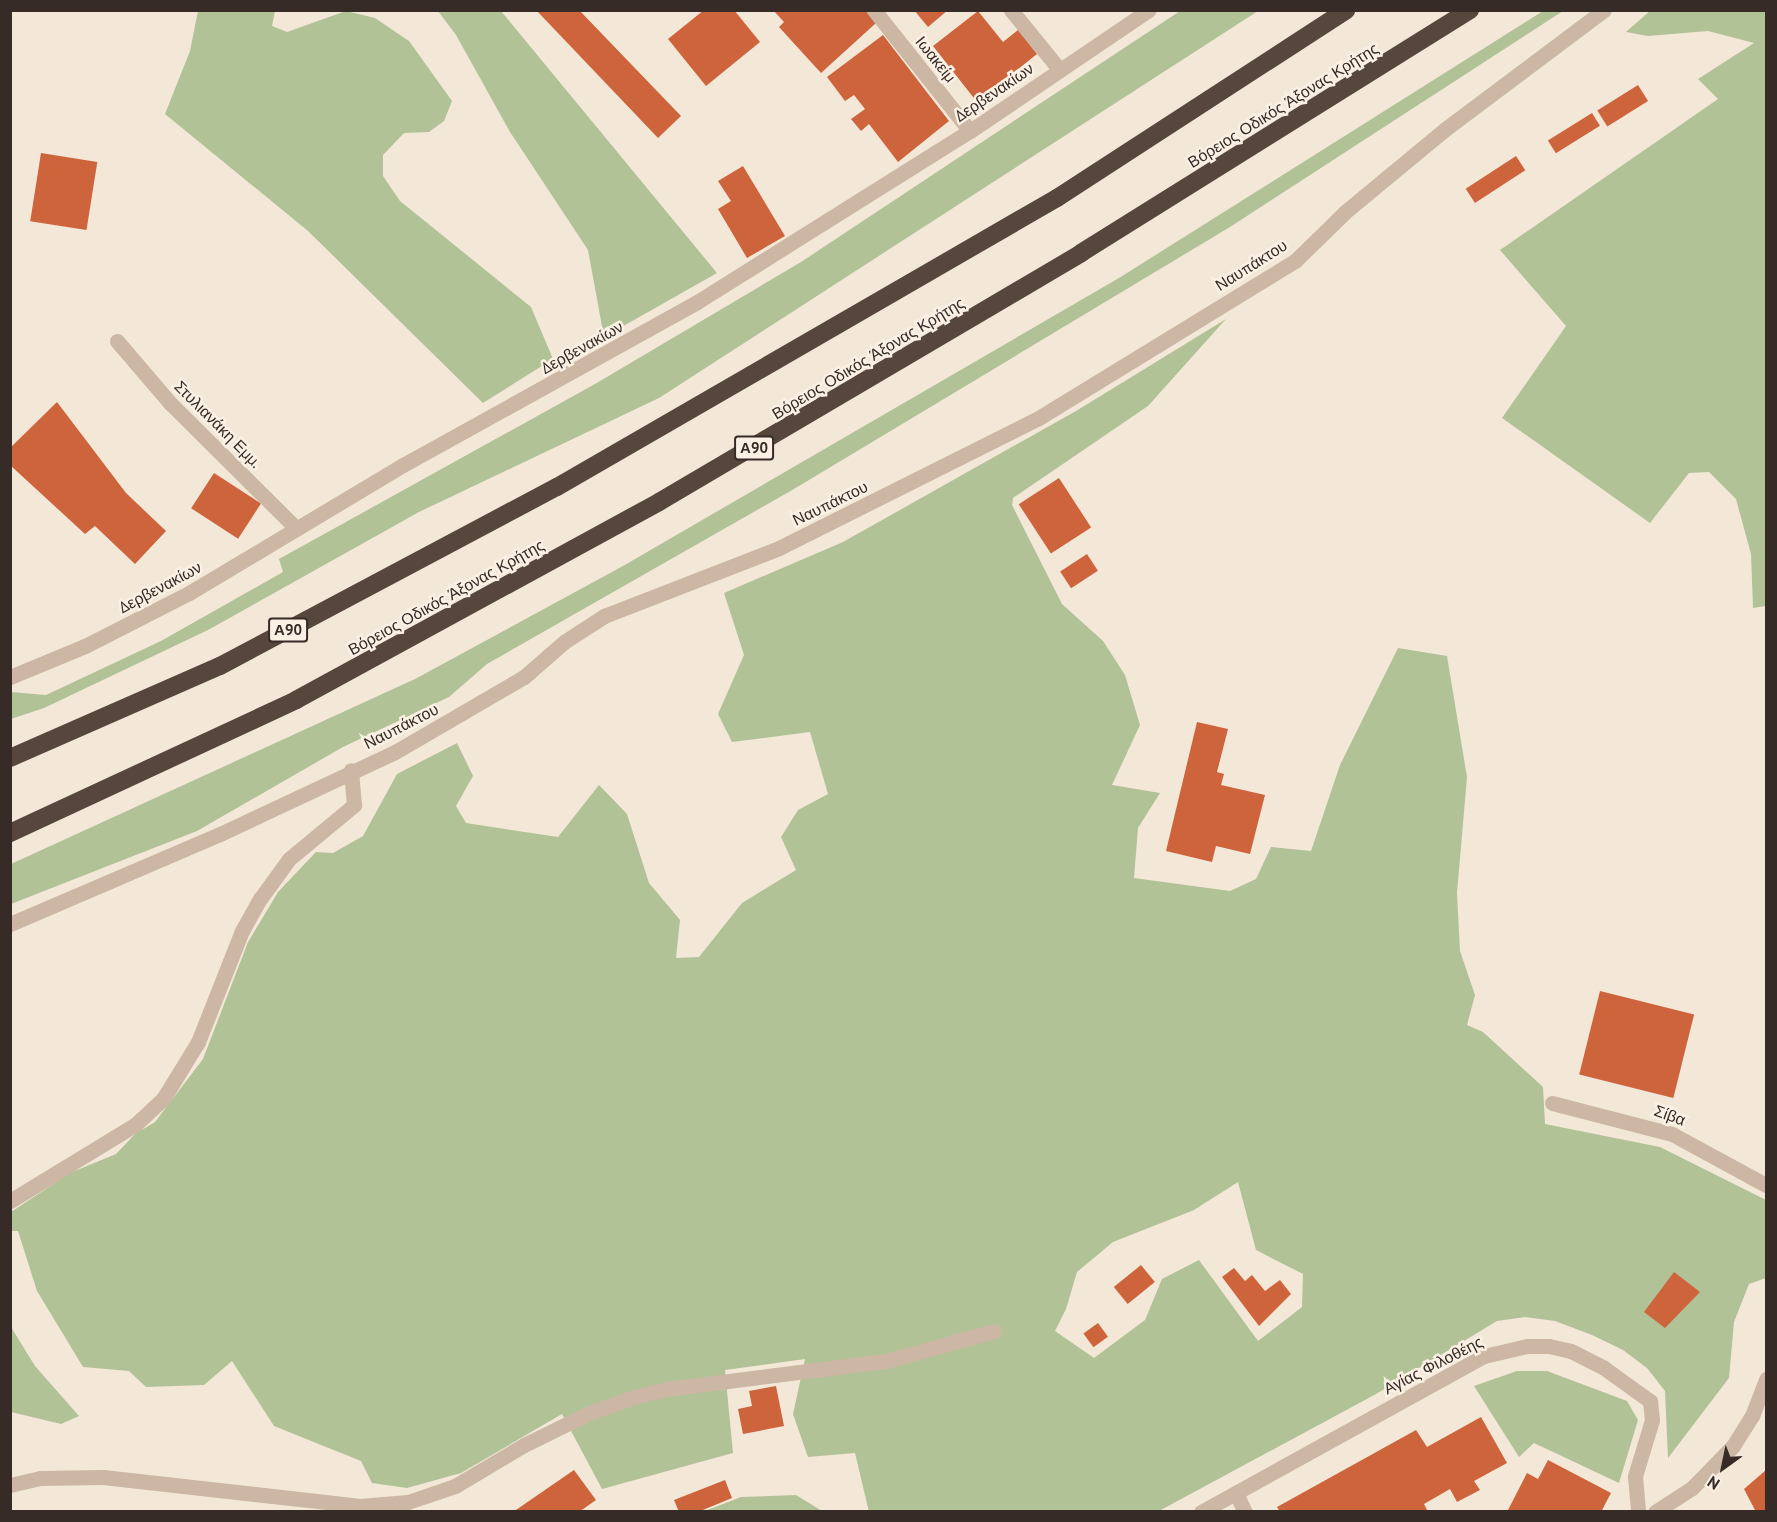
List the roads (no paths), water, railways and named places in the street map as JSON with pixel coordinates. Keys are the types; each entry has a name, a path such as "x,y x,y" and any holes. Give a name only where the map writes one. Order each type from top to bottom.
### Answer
{"highway":[{"name":"Α90","path":"10,758 220,666 557,487 1057,198 1346,10"},
{"name":"Βόρειος Οδικός Άξονας Κρήτης","path":"10,833 296,700 649,508 1091,248 1470,10"}],"street":[{"name":"Ιωακείμ","path":"874,10 970,130"},
{"path":"1011,10 1060,70"},
{"name":"Δερβενακίων","path":"10,677 154,611 697,302 970,130 1149,10"},
{"name":"Ναυπάκτου","path":"10,924 220,834 351,770 395,752 469,711 524,676 564,642 604,616 838,520 1071,399 1295,261 1345,212 1444,130 1604,10"},
{"name":"Στυλιανάκη Εμμ.","path":"117,341 171,404 297,529"},
{"path":"10,1201 136,1124 163,1099 198,1042 242,931 260,899 290,859 354,805 351,770"},
{"name":"Σίβα","path":"1552,1103 1672,1134 1767,1185"},
{"path":"10,1485 40,1478 103,1477 360,1506 408,1502 455,1486 524,1445 589,1413 634,1397 666,1389 886,1361 994,1331"},
{"name":"Αγίας Φιλοθέης","path":"1201,1512 1484,1356 1527,1346 1550,1346 1597,1364 1650,1401 1652,1420 1636,1468 1638,1512"},
{"path":"1655,1512 1692,1488 1733,1446 1752,1416 1767,1379"},
{"path":"1236,1493 1245,1512"}]}
